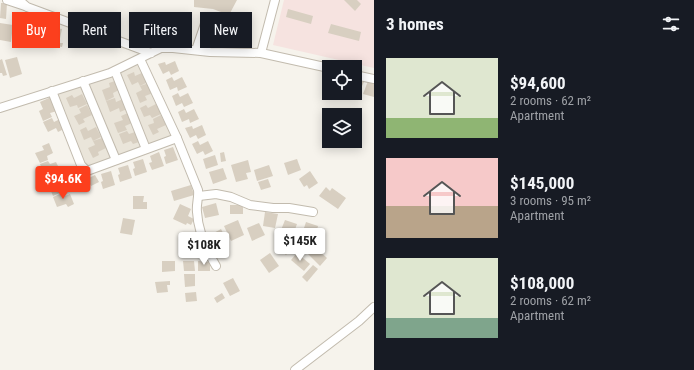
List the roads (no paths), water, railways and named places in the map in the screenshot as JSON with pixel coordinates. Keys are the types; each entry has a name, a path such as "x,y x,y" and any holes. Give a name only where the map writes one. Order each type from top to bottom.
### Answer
{"street":[{"path":"7,0 151,53"},
{"path":"19,0 27,7"},
{"path":"261,53 275,0"},
{"path":"196,50 200,38"},
{"path":"0,108 115,71 161,48 261,53 322,66"},
{"path":"140,59 177,138 199,196 196,210 198,225 206,250 216,266"},
{"path":"115,71 146,149"},
{"path":"362,76 374,79"},
{"path":"83,81 116,160"},
{"path":"52,91 81,165 87,171 177,138"},
{"path":"199,196 216,194 231,197 250,205 273,208 289,208 313,212"},
{"path":"295,370 351,328 374,307"}]}
